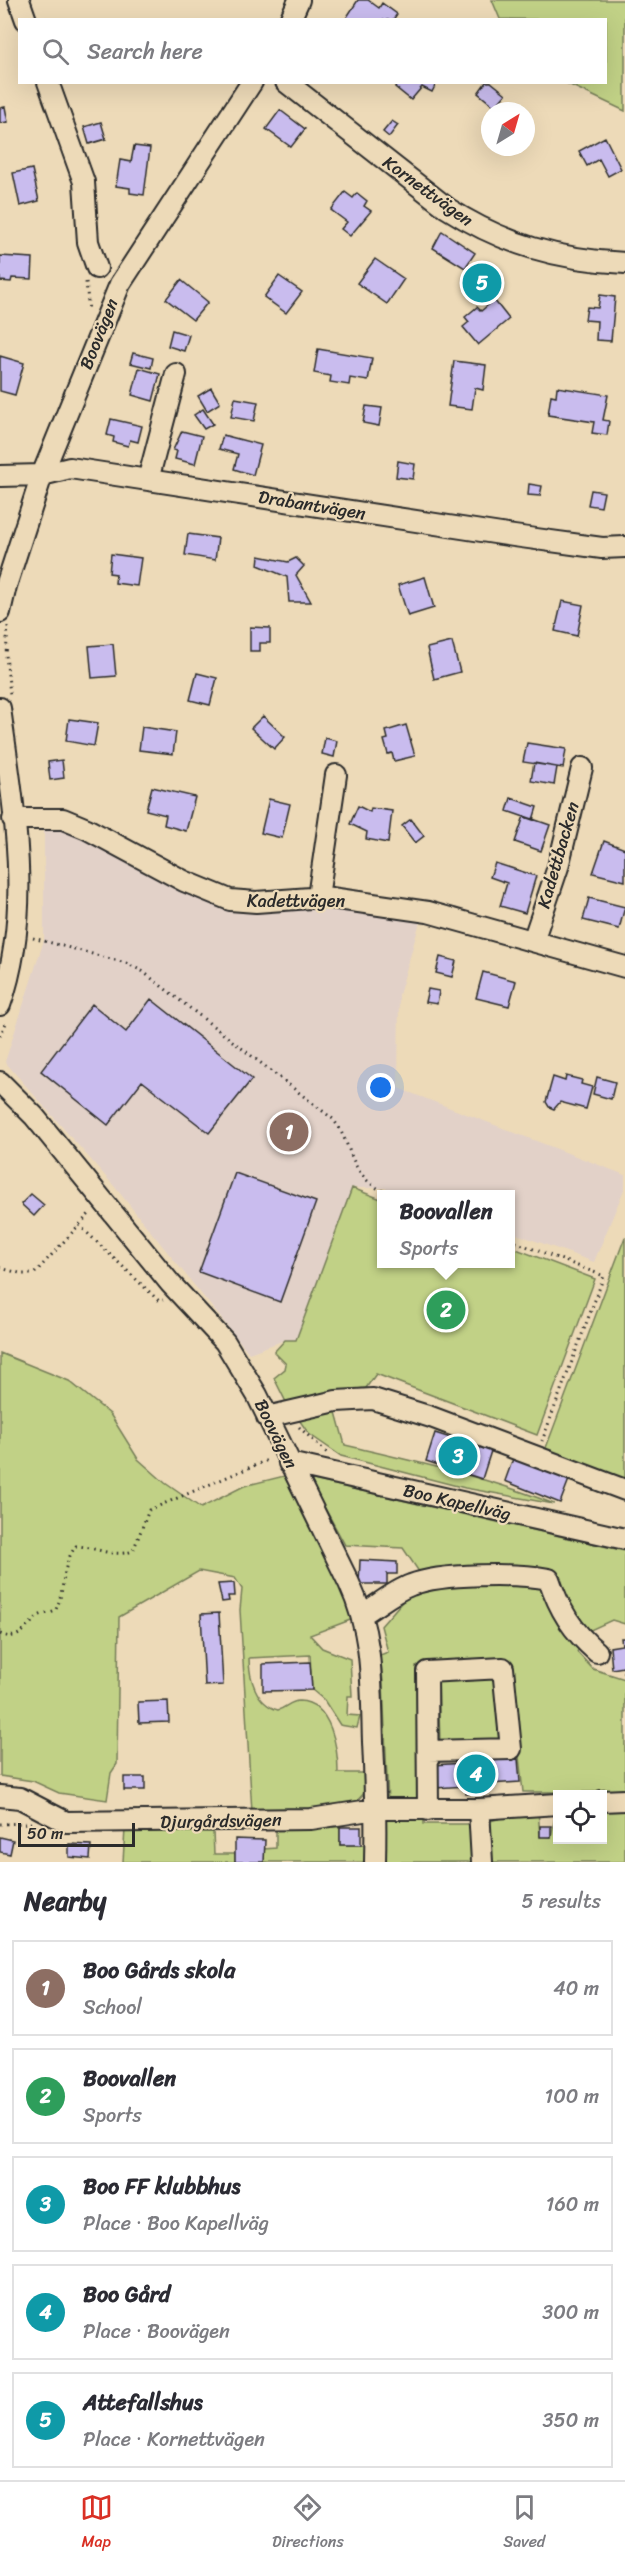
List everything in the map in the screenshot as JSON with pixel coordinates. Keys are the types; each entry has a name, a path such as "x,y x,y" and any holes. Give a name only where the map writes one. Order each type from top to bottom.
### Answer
{"street":[{"path":"19,0 25,18"},
{"path":"291,18 299,0"},
{"path":"49,84 84,182 88,242 97,268"},
{"name":"Boovägen","path":"4,615 6,586 42,475 120,284 136,256 251,84"},
{"name":"Kornettvägen","path":"289,84 447,208 472,224 508,242 552,255 625,263"},
{"path":"148,480 176,374"},
{"name":"Drabantvägen","path":"0,476 42,475 70,468 514,536 602,548 625,548"},
{"path":"0,1005 12,964 19,918 19,860 13,819 5,702"},
{"name":"Kadettbacken","path":"533,941 558,867 582,768"},
{"path":"318,897 336,775"},
{"name":"Kadettvägen","path":"13,819 63,819 87,829 184,881 230,900 256,902 318,897 428,912 625,967"},
{"name":"Boovägen","path":"0,1082 34,1116 170,1283 225,1342 242,1367 363,1614 369,1646 376,1809 375,1862"},
{"path":"267,1417 336,1401 373,1399 430,1417 625,1490"},
{"name":"Boo Kapellväg","path":"289,1463 625,1539"},
{"path":"363,1614 411,1585 466,1576 529,1575 549,1579 559,1607 580,1638 597,1652"},
{"path":"428,1810 427,1672 503,1668 511,1749 429,1751"},
{"name":"Djurgårdsvägen","path":"0,1796 20,1798 66,1822 311,1819 376,1809 479,1809 553,1804"},
{"path":"607,1801 625,1800"},
{"path":"479,1809 482,1862"}],"path":[{"path":"97,268 88,269 86,285 92,322 102,326"},
{"path":"4,615 5,702"},
{"path":"30,937 126,963 142,971 333,1119 340,1128 348,1152 367,1183 381,1190"},
{"path":"0,1268 23,1274 34,1274 102,1200"},
{"path":"515,1242 604,1276 536,1457"},
{"path":"0,1634 10,1637 19,1635 39,1614 56,1611 62,1578 76,1546 90,1547 104,1553 133,1551 149,1510 263,1460 272,1459 289,1463"}],"shaded area":[{"path":"44,826 68,826 256,908 364,909 420,922 399,995 398,1088 625,1175 625,1187 594,1262 515,1233 515,1190 352,1188 296,1340 285,1340 249,1353 114,1186 5,1062 44,940"}],"green space":[{"path":"492,0 625,0 625,111 568,84 607,84 607,18 500,18"},
{"path":"352,1188 377,1197 377,1268 515,1268 515,1249 595,1279 537,1435 376,1374 366,1388 338,1391 287,1404 274,1378 285,1369 286,1364 274,1352 285,1340 296,1340"},
{"path":"625,1237 625,1486 544,1453"},
{"path":"0,1353 69,1381 110,1414 138,1459 165,1483 201,1508 244,1486 284,1476 342,1592 353,1619 310,1635 322,1648 350,1659 352,1696 348,1696 347,1715 360,1716 357,1728 340,1725 324,1700 312,1690 310,1655 249,1658 250,1674 259,1696 270,1707 278,1710 299,1701 310,1703 319,1709 331,1729 337,1752 338,1773 366,1773 366,1791 356,1802 331,1809 252,1812 240,1610 242,1589 235,1578 199,1571 119,1617 117,1764 111,1773 107,1800 59,1793 33,1781 0,1776"},
{"path":"331,1410 336,1412 345,1445 477,1478 554,1504 465,1488 341,1456 309,1434 297,1417"},
{"path":"309,1479 625,1551 625,1624 612,1620 588,1631 577,1652 593,1669 625,1679 625,1792 553,1790 553,1792 523,1792 508,1659 416,1666 419,1737 417,1778 421,1800 388,1804 383,1682 379,1662 380,1655 388,1652 381,1626 408,1595 430,1588 403,1548 345,1545"},
{"path":"494,1678 499,1741 440,1743 438,1679"},
{"path":"625,1803 625,1862 486,1862 483,1823 501,1818 505,1811 538,1810 540,1836 551,1837 553,1827 553,1844 607,1844 607,1805"},
{"path":"381,1818 424,1818 424,1824 474,1824 476,1862 380,1862"},
{"path":"276,1826 340,1827 340,1845 366,1845 364,1862 264,1862 264,1849 276,1848"},
{"path":"125,1829 213,1832 214,1854 235,1854 235,1862 123,1862"}],"building":[{"path":"358,0 368,0 379,8 382,3 397,14 394,18 346,18"},
{"path":"397,84 436,84 432,92 422,87 411,100 395,87"},
{"path":"485,84 494,84 506,94 499,102 489,102 478,93"},
{"path":"5,107 8,122 0,123 0,108"},
{"path":"280,110 305,129 291,147 266,129"},
{"path":"392,121 398,125 389,137 383,132"},
{"path":"101,122 106,139 89,144 84,127"},
{"path":"605,137 621,169 608,176 599,159 587,166 579,151"},
{"path":"134,146 150,148 144,195 130,193 130,188 116,186 120,160 131,162"},
{"path":"32,169 39,201 20,206 13,173"},
{"path":"345,192 353,198 357,193 367,201 364,206 371,211 350,236 341,229 347,222 331,210"},
{"path":"442,231 475,253 465,268 433,248"},
{"path":"0,256 33,258 32,279 12,278 11,282 0,281"},
{"path":"375,259 404,279 387,304 357,283"},
{"path":"279,276 302,292 286,313 264,297"},
{"path":"181,280 208,302 193,320 166,299"},
{"path":"600,295 615,297 611,341 596,340 597,321 585,320 587,307 598,308"},
{"path":"494,300 509,319 478,345 463,327 469,322 465,317 477,307 481,311"},
{"path":"172,330 189,335 184,351 168,346"},
{"path":"318,349 372,358 368,381 350,378 349,385 330,382 331,376 314,373"},
{"path":"133,353 153,358 151,368 130,363"},
{"path":"0,356 24,363 15,395 0,391"},
{"path":"454,361 486,365 483,390 475,388 472,409 448,406"},
{"path":"139,368 160,374 153,401 132,395"},
{"path":"557,387 608,395 603,420 609,421 607,435 592,433 594,422 548,415 551,395 556,396"},
{"path":"211,388 220,403 207,411 198,396"},
{"path":"235,398 258,402 254,421 231,417"},
{"path":"366,406 382,408 379,426 363,423"},
{"path":"203,409 213,424 204,429 194,415"},
{"path":"111,419 142,426 138,442 130,440 128,446 113,442 114,437 107,435"},
{"path":"182,431 202,436 195,464 175,459 177,451 173,450"},
{"path":"223,435 261,445 253,475 234,469 238,454 219,449"},
{"path":"398,461 415,464 413,479 396,477"},
{"path":"529,484 542,486 540,496 528,495"},
{"path":"591,490 604,492 601,507 588,505"},
{"path":"188,534 218,538 215,560 185,555"},
{"path":"111,554 141,558 137,586 115,583 116,574 109,573"},
{"path":"259,556 288,562 296,558 304,566 296,575 311,602 289,602 287,577 258,565"},
{"path":"425,577 434,608 408,616 398,585"},
{"path":"562,601 583,605 577,636 555,631"},
{"path":"250,627 270,628 270,643 260,643 260,651 250,651"},
{"path":"452,642 460,672 434,679 427,648"},
{"path":"113,644 116,676 92,678 89,646"},
{"path":"197,673 217,678 210,705 190,700"},
{"path":"263,716 285,737 274,749 251,728"},
{"path":"69,719 98,723 94,746 66,741"},
{"path":"406,725 415,756 394,761 392,753 388,754 384,740 388,739 386,731"},
{"path":"142,727 176,732 173,754 139,750"},
{"path":"325,738 337,741 334,757 322,754"},
{"path":"527,743 566,749 563,768 523,762"},
{"path":"62,760 64,778 50,780 48,762"},
{"path":"534,763 557,767 554,785 531,781"},
{"path":"152,787 195,797 186,831 164,825 166,815 146,810"},
{"path":"511,798 537,807 533,820 507,811"},
{"path":"269,799 290,804 282,838 261,833"},
{"path":"358,806 370,812 371,808 392,811 388,843 366,839 367,832 350,824"},
{"path":"524,816 550,825 541,851 515,842"},
{"path":"411,819 424,836 415,843 402,826"},
{"path":"604,841 625,849 625,881 593,873"},
{"path":"495,863 536,876 525,913 500,906 507,883 490,877"},
{"path":"589,898 625,907 619,929 583,920"},
{"path":"440,957 456,961 452,977 436,973"},
{"path":"483,972 516,981 509,1006 476,998"},
{"path":"428,989 439,991 437,1004 425,1002"},
{"path":"151,999 252,1079 209,1133 142,1081 108,1125 41,1071 92,1004 126,1032"},
{"path":"566,1076 582,1080 581,1084 592,1087 586,1109 560,1102 554,1109 549,1107 546,1102 553,1077 565,1081"},
{"path":"597,1077 615,1082 611,1099 593,1094"},
{"path":"235,1173 316,1202 280,1302 199,1272"},
{"path":"31,1194 44,1205 34,1216 21,1204"},
{"path":"435,1433 491,1451 482,1479 426,1461"},
{"path":"514,1456 570,1477 560,1503 505,1481"},
{"path":"360,1560 397,1562 397,1574 387,1574 387,1584 359,1584"},
{"path":"234,1583 235,1596 228,1596 229,1601 222,1602 218,1584"},
{"path":"219,1613 223,1685 205,1686 201,1614"},
{"path":"621,1638 625,1638 624,1673 624,1667 612,1669 610,1647 622,1645"},
{"path":"310,1662 312,1690 263,1691 263,1664"},
{"path":"168,1701 169,1722 139,1723 138,1702"},
{"path":"487,1756 488,1761 518,1759 520,1782 488,1784 488,1793 466,1794 466,1786 435,1788 433,1765 465,1763 465,1758"},
{"path":"124,1777 145,1777 145,1790 124,1790"},
{"path":"540,1826 551,1826 551,1837 540,1837"},
{"path":"340,1827 361,1827 361,1845 340,1845"},
{"path":"0,1837 13,1840 10,1854 0,1852"},
{"path":"235,1839 265,1840 264,1862 235,1862"},
{"path":"69,1844 91,1845 90,1859 69,1857"}],"place":[{"name":"Attefallshus","path":"482,283"},
{"name":"Boo Gårds skola","path":"289,1132"},
{"name":"Boovallen","path":"446,1310"},
{"name":"Boo FF klubbhus","path":"458,1456"},
{"name":"Boo Gård","path":"476,1774"}]}
